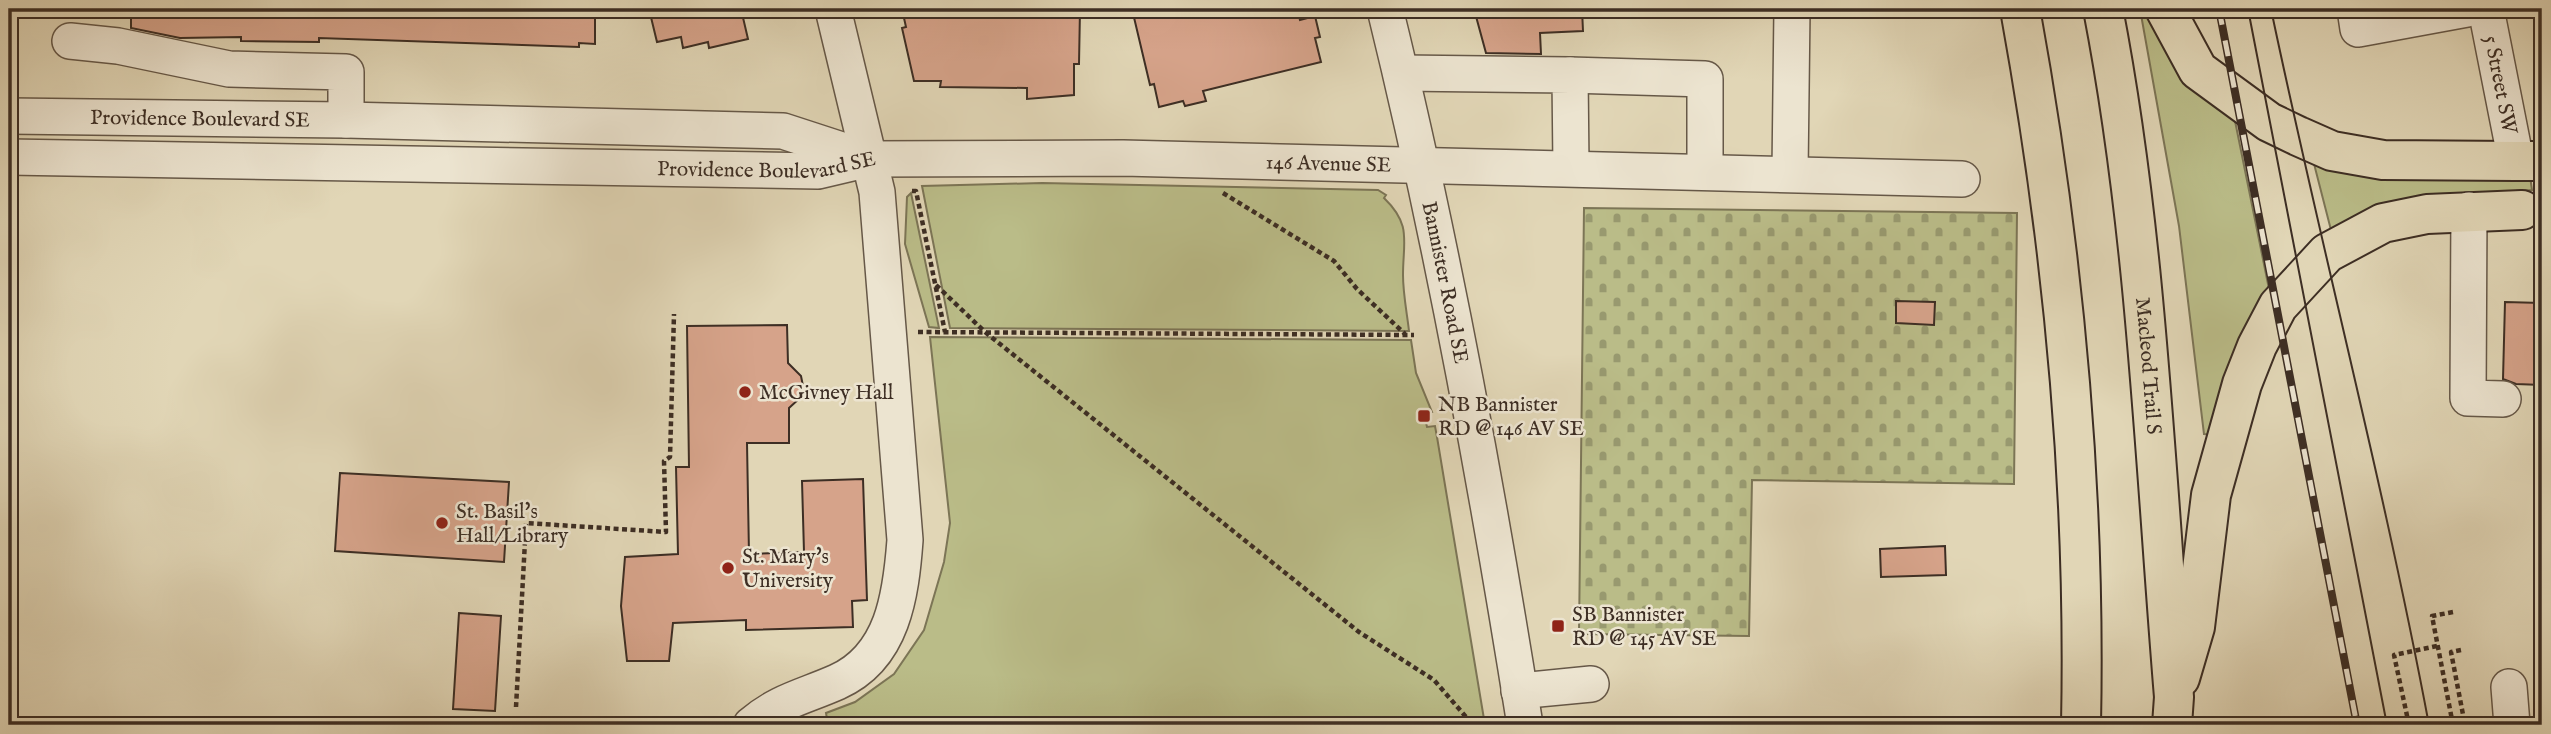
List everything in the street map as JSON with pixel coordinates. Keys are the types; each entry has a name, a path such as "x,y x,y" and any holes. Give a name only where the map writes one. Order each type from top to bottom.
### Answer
{"highway":[{"path":"2020,9 2045,150 2068,356 2078,512 2081,725"},
{"name":"Macleod Trail S","path":"2104,9 2139,260 2173,711"},
{"path":"2165,9 2198,70 2269,122 2332,151 2383,160 2529,161"},
{"path":"2173,711 2195,626 2211,495 2242,384 2257,346 2278,306 2326,253 2383,223 2469,209 2532,210"}],"street":[{"path":"751,725 772,707 859,670 874,657 892,617 902,575 905,540 877,192 833,9"},
{"name":"Bannister Road SE","path":"1385,9 1423,163 1498,555 1525,725"},
{"path":"1790,173 1792,9"},
{"path":"2355,9 2358,29 2467,9"},
{"name":"5 Street SW","path":"2486,9 2529,161"},
{"path":"70,41 118,46 229,69 346,72 346,120"},
{"path":"1401,73 1705,79 1705,170"},
{"path":"1570,75 1571,167"},
{"name":"Providence Boulevard SE","path":"9,116 346,120 783,131 869,159"},
{"name":"Providence Boulevard SE","path":"9,157 818,171 869,159"},
{"name":"146 Avenue SE","path":"869,159 1123,158 1423,163 1962,179"},
{"path":"2469,209 2468,398 2503,399"},
{"path":"1519,691 1591,684"},
{"path":"2509,687 2512,725"}],"path":[{"path":"1214,188 1258,211 1334,261 1357,289 1406,335"},
{"path":"935,285 985,332 1359,632 1434,680 1473,725"},
{"path":"516,707 526,523 666,532 664,461 670,457 674,314"},
{"path":"888,332 1414,335"},
{"path":"2453,612 2432,616 2453,725"},
{"path":"2409,725 2394,655 2437,646"},
{"path":"2461,650 2451,652 2465,725"},
{"path":"2321,725 2354,725"}],"green space":[{"path":"2140,9 2160,9 2234,116 2270,294 2215,435 2204,434 2179,226"},
{"path":"2312,156 2530,176 2532,190 2432,196 2332,234"},
{"path":"1042,183 1378,190 1386,195 1384,198 1399,217 1404,234 1403,282 1409,331 950,328 922,186"},
{"path":"911,193 939,328 929,327 905,244 907,197"},
{"path":"1584,208 2017,213 2014,484 1752,480 1749,636 1579,634"},
{"path":"930,337 1411,340 1416,373 1432,412 1424,414 1427,427 1435,426 1485,725 828,725 826,713 855,702 894,674 924,630 944,562 950,523"}],"building":[{"path":"131,9 595,9 595,44 579,43 579,47 319,38 319,42 241,41 241,37 180,38 131,28"},
{"path":"649,9 741,9 748,39 709,48 708,42 683,48 681,37 657,42"},
{"path":"902,9 1080,9 1079,64 1074,64 1074,95 1027,99 1027,88 940,87 941,81 914,81 902,28 906,27"},
{"path":"1132,9 1297,9 1300,20 1315,16 1320,37 1315,38 1321,62 1203,91 1206,101 1185,106 1183,101 1159,107 1154,84 1150,85"},
{"path":"1474,9 1582,9 1583,31 1540,33 1541,54 1486,53"},
{"path":"1896,301 1935,302 1934,325 1896,323"},
{"path":"2505,302 2542,303 2542,385 2516,384 2503,379"},
{"path":"787,325 788,363 801,376 803,386 800,398 789,408 789,443 747,443 749,554 804,552 802,481 863,479 867,600 852,601 853,627 746,630 746,620 673,623 669,661 627,661 621,606 625,557 678,554 676,467 689,467 687,326"},
{"name":"St. Basil's Hall/Library","path":"340,473 509,482 504,562 335,551"},
{"path":"1945,546 1946,575 1881,577 1880,549"},
{"path":"459,613 501,616 495,711 453,709"}],"tram line":[{"path":"2248,9 2387,725"},
{"path":"2271,9 2392,545 2429,725"}],"railway":[{"path":"2219,9 2357,725"}],"place":[{"name":"McGivney Hall","path":"745,392"},
{"name":"NB Bannister RD @ 146 AV SE","path":"1424,416"},
{"name":"St. Basil's Hall/Library","path":"442,523"},
{"name":"St. Mary's University","path":"728,568"},
{"name":"SB Bannister RD @ 145 AV SE","path":"1558,626"}]}
